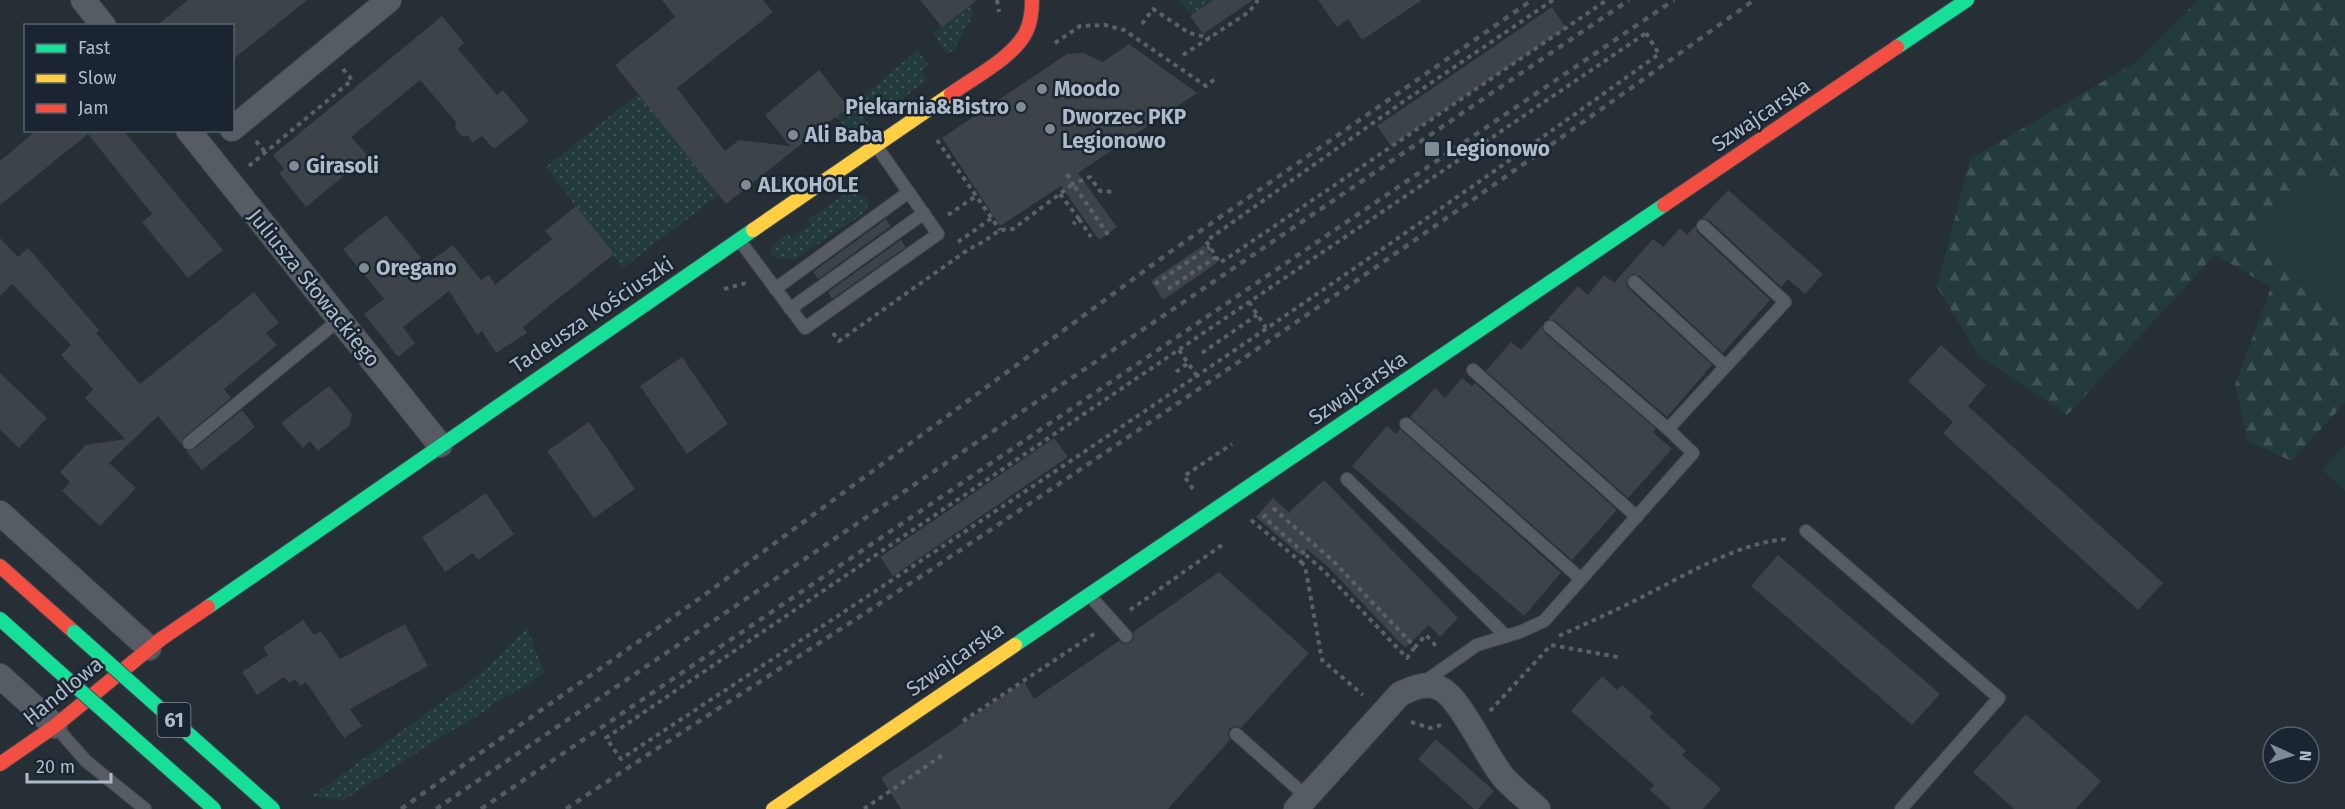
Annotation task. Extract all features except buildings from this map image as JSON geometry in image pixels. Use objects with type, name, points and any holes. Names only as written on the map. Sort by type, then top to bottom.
[{"type":"street","points":[[83,0],[102,24]]},
{"type":"street","points":[[234,128],[389,0]]},
{"type":"street","name":"Tadeusza Kościuszki","points":[[149,648],[1017,46],[1023,41],[1031,23],[1032,0]]},
{"type":"street","name":"Szwajcarska","points":[[773,809],[1967,0]]},
{"type":"street","name":"Juliusza Słowackiego","points":[[190,132],[440,445]]},
{"type":"street","points":[[205,151],[229,132]]},
{"type":"street","points":[[0,513],[149,648]]},
{"type":"street","name":"61","points":[[0,566],[273,809]]},
{"type":"street","name":"61","points":[[0,619],[214,809]]},
{"type":"street","name":"Handlowa","points":[[0,765],[55,726],[149,648]]},
{"type":"street","points":[[0,676],[55,726]]},
{"type":"street","points":[[1302,803],[1400,694],[1420,685],[1439,688],[1472,715],[1482,747],[1504,778],[1538,809]]},
{"type":"lane","points":[[739,240],[805,328],[938,234],[876,145]]},
{"type":"lane","points":[[772,284],[909,192]]},
{"type":"lane","points":[[790,309],[924,213]]},
{"type":"lane","points":[[1668,429],[1785,302],[1703,226]]},
{"type":"lane","points":[[1634,282],[1725,366]]},
{"type":"lane","points":[[189,443],[340,319]]},
{"type":"lane","points":[[1420,685],[1477,645],[1520,632],[1544,621],[1693,453],[1550,327]]},
{"type":"lane","points":[[1473,370],[1637,517]]},
{"type":"lane","points":[[1406,424],[1581,579]]},
{"type":"lane","points":[[1347,479],[1504,635]]},
{"type":"lane","points":[[1806,531],[1999,698],[1901,809]]},
{"type":"lane","points":[[1089,594],[1126,636]]},
{"type":"lane","points":[[55,726],[86,761],[145,809]]},
{"type":"lane","points":[[1236,734],[1302,803]]},
{"type":"path","points":[[998,0],[999,17]]},
{"type":"path","points":[[1183,55],[1249,12],[1258,0]]},
{"type":"path","points":[[1553,0],[1400,104],[1206,241],[1220,263],[1607,0]]},
{"type":"path","points":[[1142,24],[1153,9],[1189,33],[1210,38]]},
{"type":"path","points":[[1051,46],[1080,26],[1105,25],[1124,30],[1206,86],[1215,79]]},
{"type":"path","points":[[1646,33],[1659,54],[1452,201],[1266,328],[901,576],[621,759],[606,738],[1646,33]]},
{"type":"path","points":[[244,170],[352,80],[337,63]]},
{"type":"path","points":[[933,135],[1000,230]]},
{"type":"path","points":[[1067,174],[1109,236]]},
{"type":"path","points":[[839,341],[969,249],[1000,230],[1013,229],[1074,184],[1090,177],[1100,191],[1116,192]]},
{"type":"path","points":[[1060,194],[1091,237]]},
{"type":"path","points":[[933,226],[976,196]]},
{"type":"path","points":[[1073,224],[1078,219]]},
{"type":"path","points":[[1155,284],[1210,248]]},
{"type":"path","points":[[1168,290],[1216,257]]},
{"type":"path","points":[[715,290],[772,284]]},
{"type":"path","points":[[1249,302],[1266,328]]},
{"type":"path","points":[[1202,353],[1257,315]]},
{"type":"path","points":[[1179,350],[1197,376]]},
{"type":"path","points":[[1176,372],[1188,363]]},
{"type":"path","points":[[1190,472],[1232,444]]},
{"type":"path","points":[[1307,556],[1264,517],[1270,505],[1332,560],[1415,647],[1426,635],[1437,646]]},
{"type":"path","points":[[1551,645],[1549,640],[1641,598],[1713,561],[1772,540],[1787,538]]},
{"type":"path","points":[[1301,562],[1305,566],[1322,660],[1361,695],[1368,695]]},
{"type":"path","points":[[1551,645],[1618,657]]},
{"type":"path","points":[[1407,720],[1430,728],[1472,715],[1551,645]]},
{"type":"path","points":[[864,809],[944,754]]},
{"type":"green space","points":[[1178,0],[1214,0],[1193,15]]},
{"type":"green space","points":[[2198,0],[2345,0],[2345,403],[2291,461],[2248,441],[2235,385],[2271,287],[2215,255],[2067,415],[1979,356],[1937,287],[1970,159],[2138,61]]},
{"type":"green space","points":[[969,6],[974,13],[954,50],[947,54],[933,34]]},
{"type":"green space","points":[[918,50],[928,65],[922,71],[927,81],[876,117],[862,96]]},
{"type":"green space","points":[[639,93],[719,195],[623,268],[546,167]]},
{"type":"green space","points":[[854,103],[868,123],[853,133],[849,132],[836,116]]},
{"type":"green space","points":[[2315,175],[2345,205],[2345,317],[2258,232]]},
{"type":"green space","points":[[852,189],[867,199],[868,205],[864,213],[796,259],[778,258],[770,254],[772,244],[788,233],[791,238],[811,224],[808,219]]},
{"type":"green space","points":[[2345,445],[2345,491],[2322,470]]},
{"type":"green space","points":[[527,628],[544,672],[531,683],[495,703],[344,800],[312,796],[484,671]]},
{"type":"railway","points":[[401,809],[703,596],[1170,252],[1532,0]]},
{"type":"railway","points":[[436,809],[1629,0]]},
{"type":"railway","points":[[481,809],[1674,0]]},
{"type":"railway","points":[[566,809],[941,563],[1146,425],[1451,215],[1754,0]]},
{"type":"traffic: fast","points":[[1897,47],[1967,0]]},
{"type":"traffic: fast","points":[[1015,645],[1664,205]]},
{"type":"traffic: fast","points":[[208,607],[753,230]]},
{"type":"traffic: fast","points":[[0,619],[47,661]]},
{"type":"traffic: fast","points":[[74,632],[273,809]]},
{"type":"traffic: fast","points":[[47,661],[214,809]]},
{"type":"traffic: slow","points":[[753,230],[951,94]]},
{"type":"traffic: slow","points":[[773,809],[1015,645]]},
{"type":"traffic: jam","points":[[951,94],[1003,58],[1020,41],[1029,24],[1032,0]]},
{"type":"traffic: jam","points":[[1664,205],[1897,47]]},
{"type":"traffic: jam","points":[[0,566],[74,632]]},
{"type":"traffic: jam","points":[[0,764],[55,726],[161,639],[208,607]]},
{"type":"place","name":"Moodo","points":[[1042,89]]},
{"type":"place","name":"Piekarnia&Bistro","points":[[1021,107]]},
{"type":"place","name":"Dworzec PKP Legionowo","points":[[1050,129]]},
{"type":"place","name":"Ali Baba","points":[[793,135]]},
{"type":"place","name":"Legionowo","points":[[1432,149]]},
{"type":"place","name":"Girasoli","points":[[294,166]]},
{"type":"place","name":"ALKOHOLE","points":[[746,185]]},
{"type":"place","name":"Oregano","points":[[364,268]]}]
